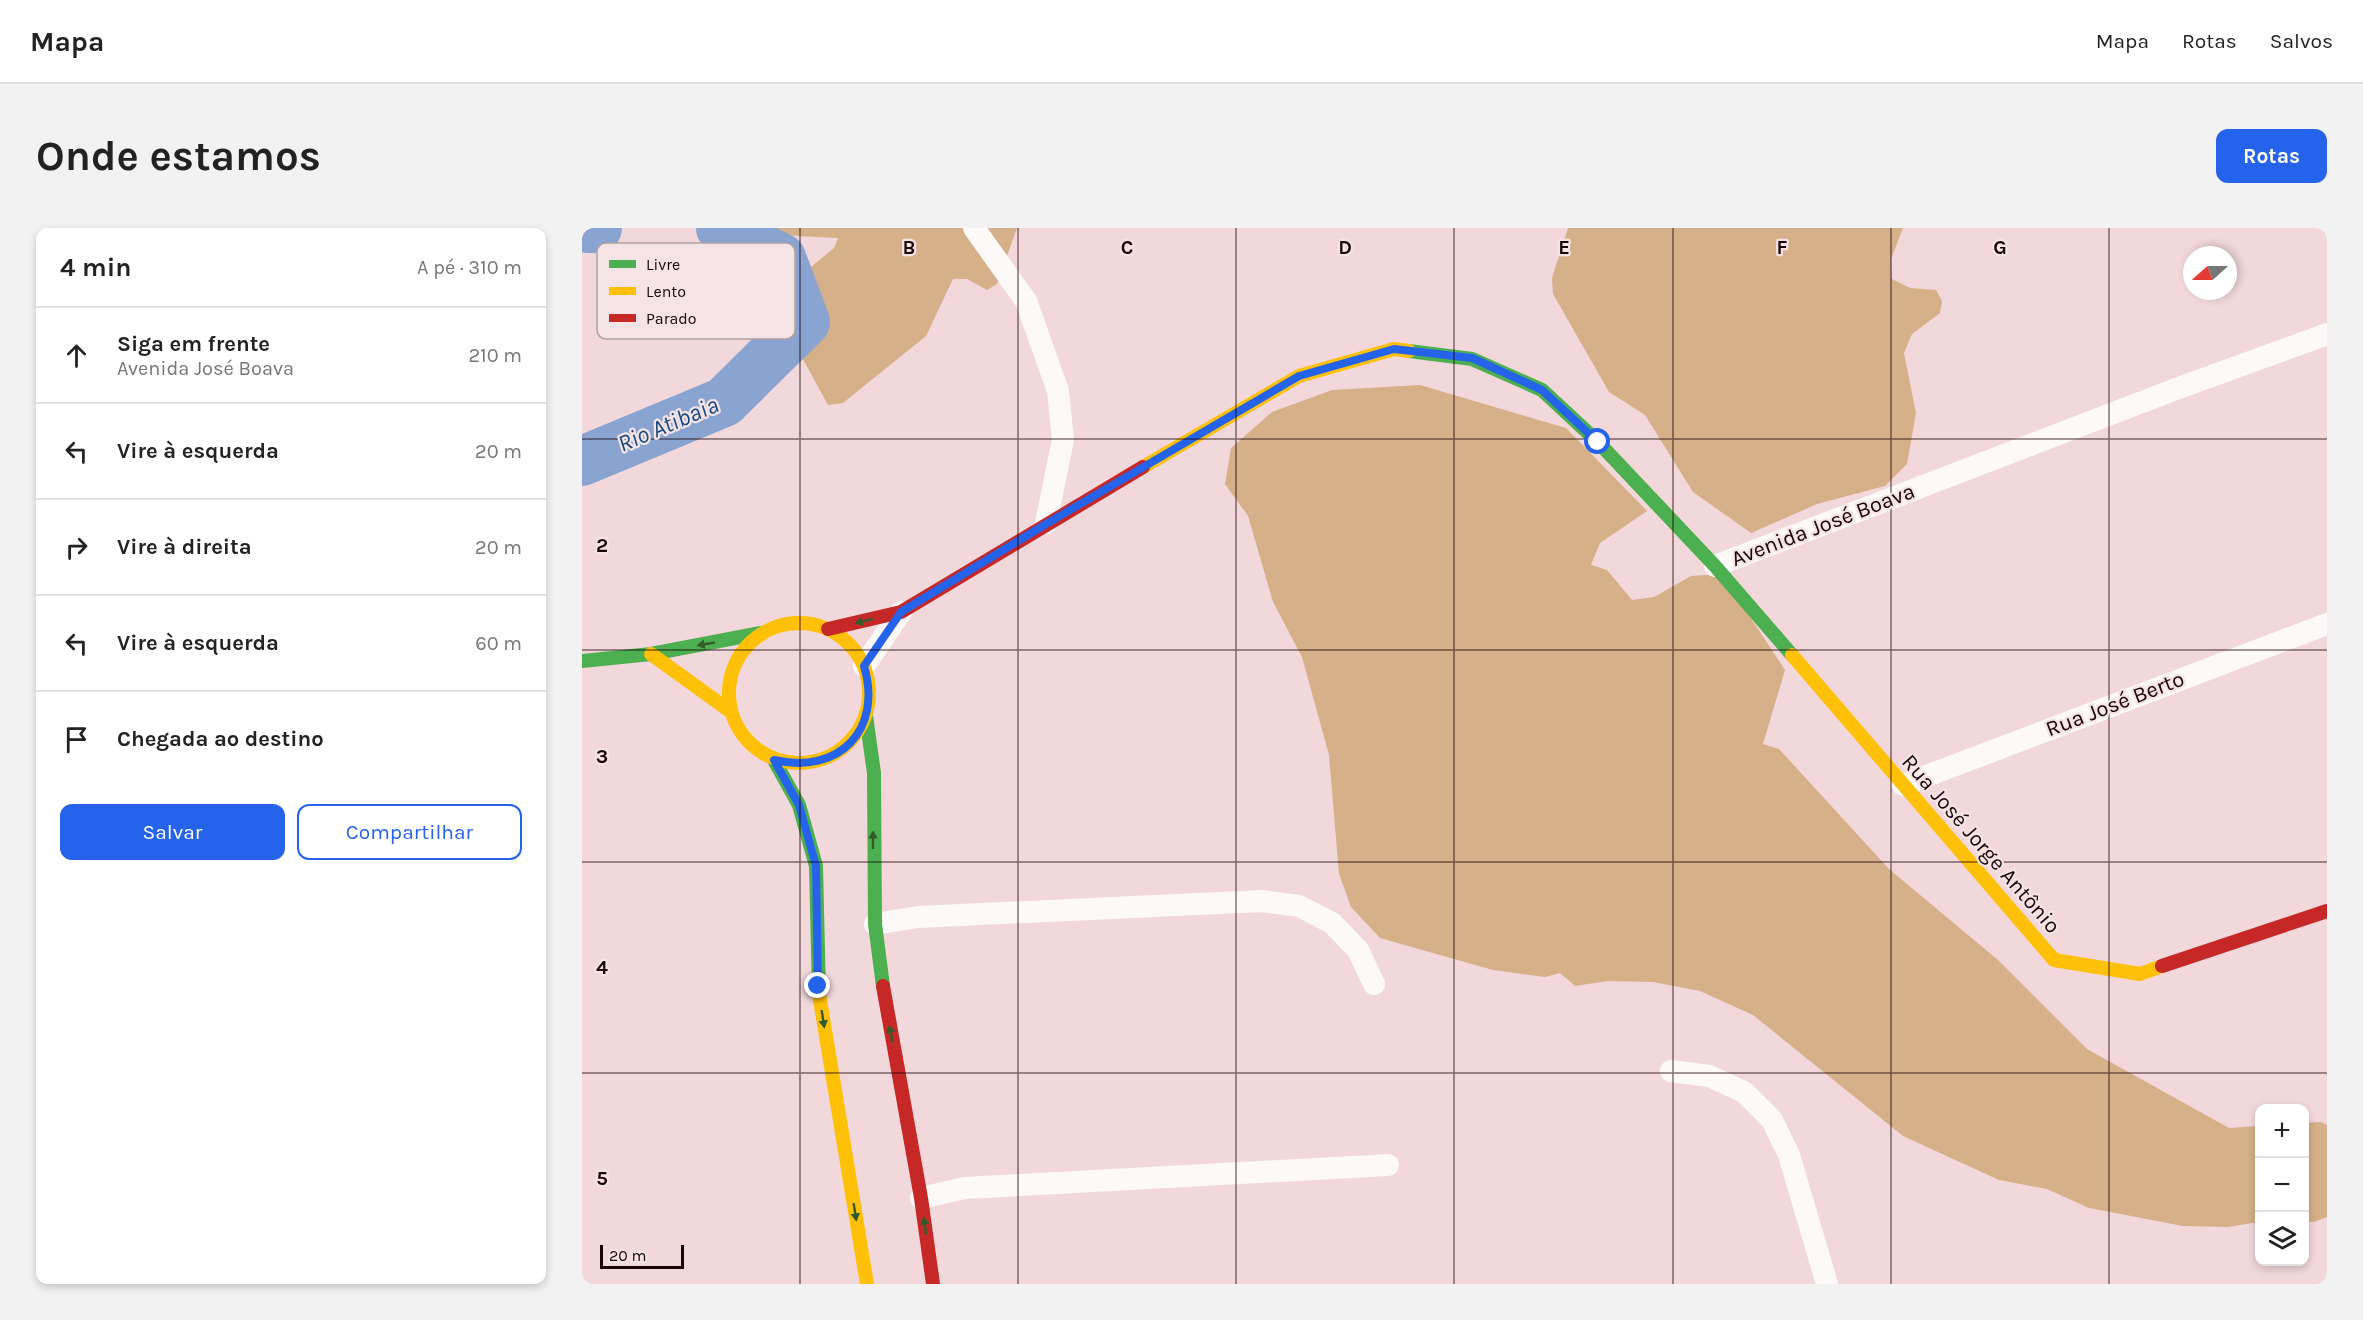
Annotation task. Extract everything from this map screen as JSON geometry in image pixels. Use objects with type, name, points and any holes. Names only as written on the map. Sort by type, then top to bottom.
[{"type":"street","points":[[974,228],[1026,301],[1058,391],[1063,440],[1046,524]]},
{"type":"street","name":"Avenida José Boava","points":[[828,629],[901,612],[1299,376],[1394,349],[1472,358],[1542,390],[1598,442],[1715,566],[2165,393],[2327,334]]},
{"type":"street","name":"Rua José Jorge Antônio","points":[[1715,566],[2054,960],[2140,974],[2327,911]]},
{"type":"street","name":"Avenida José Boava","points":[[864,666],[901,612]]},
{"type":"street","points":[[582,661],[651,654],[760,633],[776,626],[793,623],[811,624],[828,629],[843,638],[855,651],[864,666],[869,683],[866,716],[859,731],[837,754],[823,760],[798,764],[774,760],[747,741],[737,727],[730,711],[728,693],[730,676],[737,659],[760,633]]},
{"type":"street","name":"Rua José Berto","points":[[1903,785],[2327,624]]},
{"type":"street","points":[[651,654],[730,711]]},
{"type":"street","points":[[866,716],[874,773],[875,924],[884,998],[921,1198],[933,1284]]},
{"type":"street","points":[[774,760],[799,805],[816,866],[818,986],[867,1284]]},
{"type":"street","points":[[875,924],[918,918],[1262,901],[1299,906],[1332,923],[1358,950],[1374,984]]},
{"type":"street","points":[[1671,1071],[1709,1076],[1744,1092],[1772,1120],[1789,1155],[1827,1284]]},
{"type":"street","points":[[921,1198],[965,1188],[1388,1165]]},
{"type":"shaded area","points":[[750,228],[1017,228],[997,284],[987,290],[967,279],[953,279],[926,336],[843,403],[828,405],[798,350],[795,333],[795,295],[800,276],[834,248],[838,238],[797,236]]},
{"type":"shaded area","points":[[1568,228],[1903,228],[1891,259],[1892,279],[1910,288],[1936,290],[1942,301],[1940,313],[1912,334],[1904,353],[1916,413],[1907,464],[1885,486],[1817,504],[1751,533],[1693,492],[1645,415],[1609,392],[1553,294],[1552,278]]},
{"type":"shaded area","points":[[1420,385],[1566,428],[1647,511],[1600,543],[1591,565],[1607,570],[1632,600],[1654,597],[1691,576],[1722,574],[1785,670],[1763,744],[1779,749],[1889,869],[1998,960],[2087,1049],[2229,1128],[2255,1126],[2255,1223],[2228,1227],[2183,1226],[2089,1208],[2047,1189],[1999,1180],[1903,1136],[1753,1015],[1700,991],[1653,982],[1608,981],[1575,986],[1560,973],[1545,977],[1493,970],[1380,938],[1351,907],[1339,874],[1329,755],[1302,657],[1273,602],[1248,516],[1225,484],[1231,448],[1272,412],[1332,390]]},
{"type":"shaded area","points":[[2321,1122],[2327,1125],[2327,1217],[2314,1222],[2309,1222],[2309,1123]]},
{"type":"waterway","name":"Rio Atibaia","points":[[588,228],[597,228]]},
{"type":"waterway","name":"Rio Atibaia","points":[[721,228],[751,243]]},
{"type":"waterway","name":"Rio Atibaia","points":[[795,295],[805,322],[795,332]]},
{"type":"waterway","name":"Rio Atibaia","points":[[582,461],[724,402],[788,339]]},
{"type":"traffic: fast","points":[[1409,351],[1472,359],[1542,390],[1598,442],[1715,566],[1792,655]]},
{"type":"traffic: fast","points":[[582,661],[651,654],[761,633]]},
{"type":"traffic: fast","points":[[866,716],[874,773],[875,924],[883,986]]},
{"type":"traffic: fast","points":[[774,760],[799,805],[816,866],[819,994]]},
{"type":"traffic: slow","points":[[1143,467],[1299,376],[1394,349],[1409,351]]},
{"type":"traffic: slow","points":[[799,623],[826,628],[849,643],[864,666],[869,693],[864,720],[849,743],[826,758],[799,763],[772,758],[749,743],[734,720],[729,693],[734,666],[749,643],[772,628],[799,623]]},
{"type":"traffic: slow","points":[[651,654],[730,711]]},
{"type":"traffic: slow","points":[[1792,655],[2054,960],[2140,974],[2162,966]]},
{"type":"traffic: slow","points":[[819,994],[867,1284]]},
{"type":"traffic: jam","points":[[828,629],[901,612],[1143,467]]},
{"type":"traffic: jam","points":[[2162,966],[2327,911]]},
{"type":"traffic: jam","points":[[883,986],[921,1198],[933,1284]]},
{"type":"route","points":[[818,986],[816,866],[799,805],[774,760],[790,764],[807,764],[837,754],[849,743],[859,731],[866,716],[869,701],[869,683],[864,666],[901,612],[1299,376],[1394,349],[1472,358],[1542,390],[1598,442]]}]
